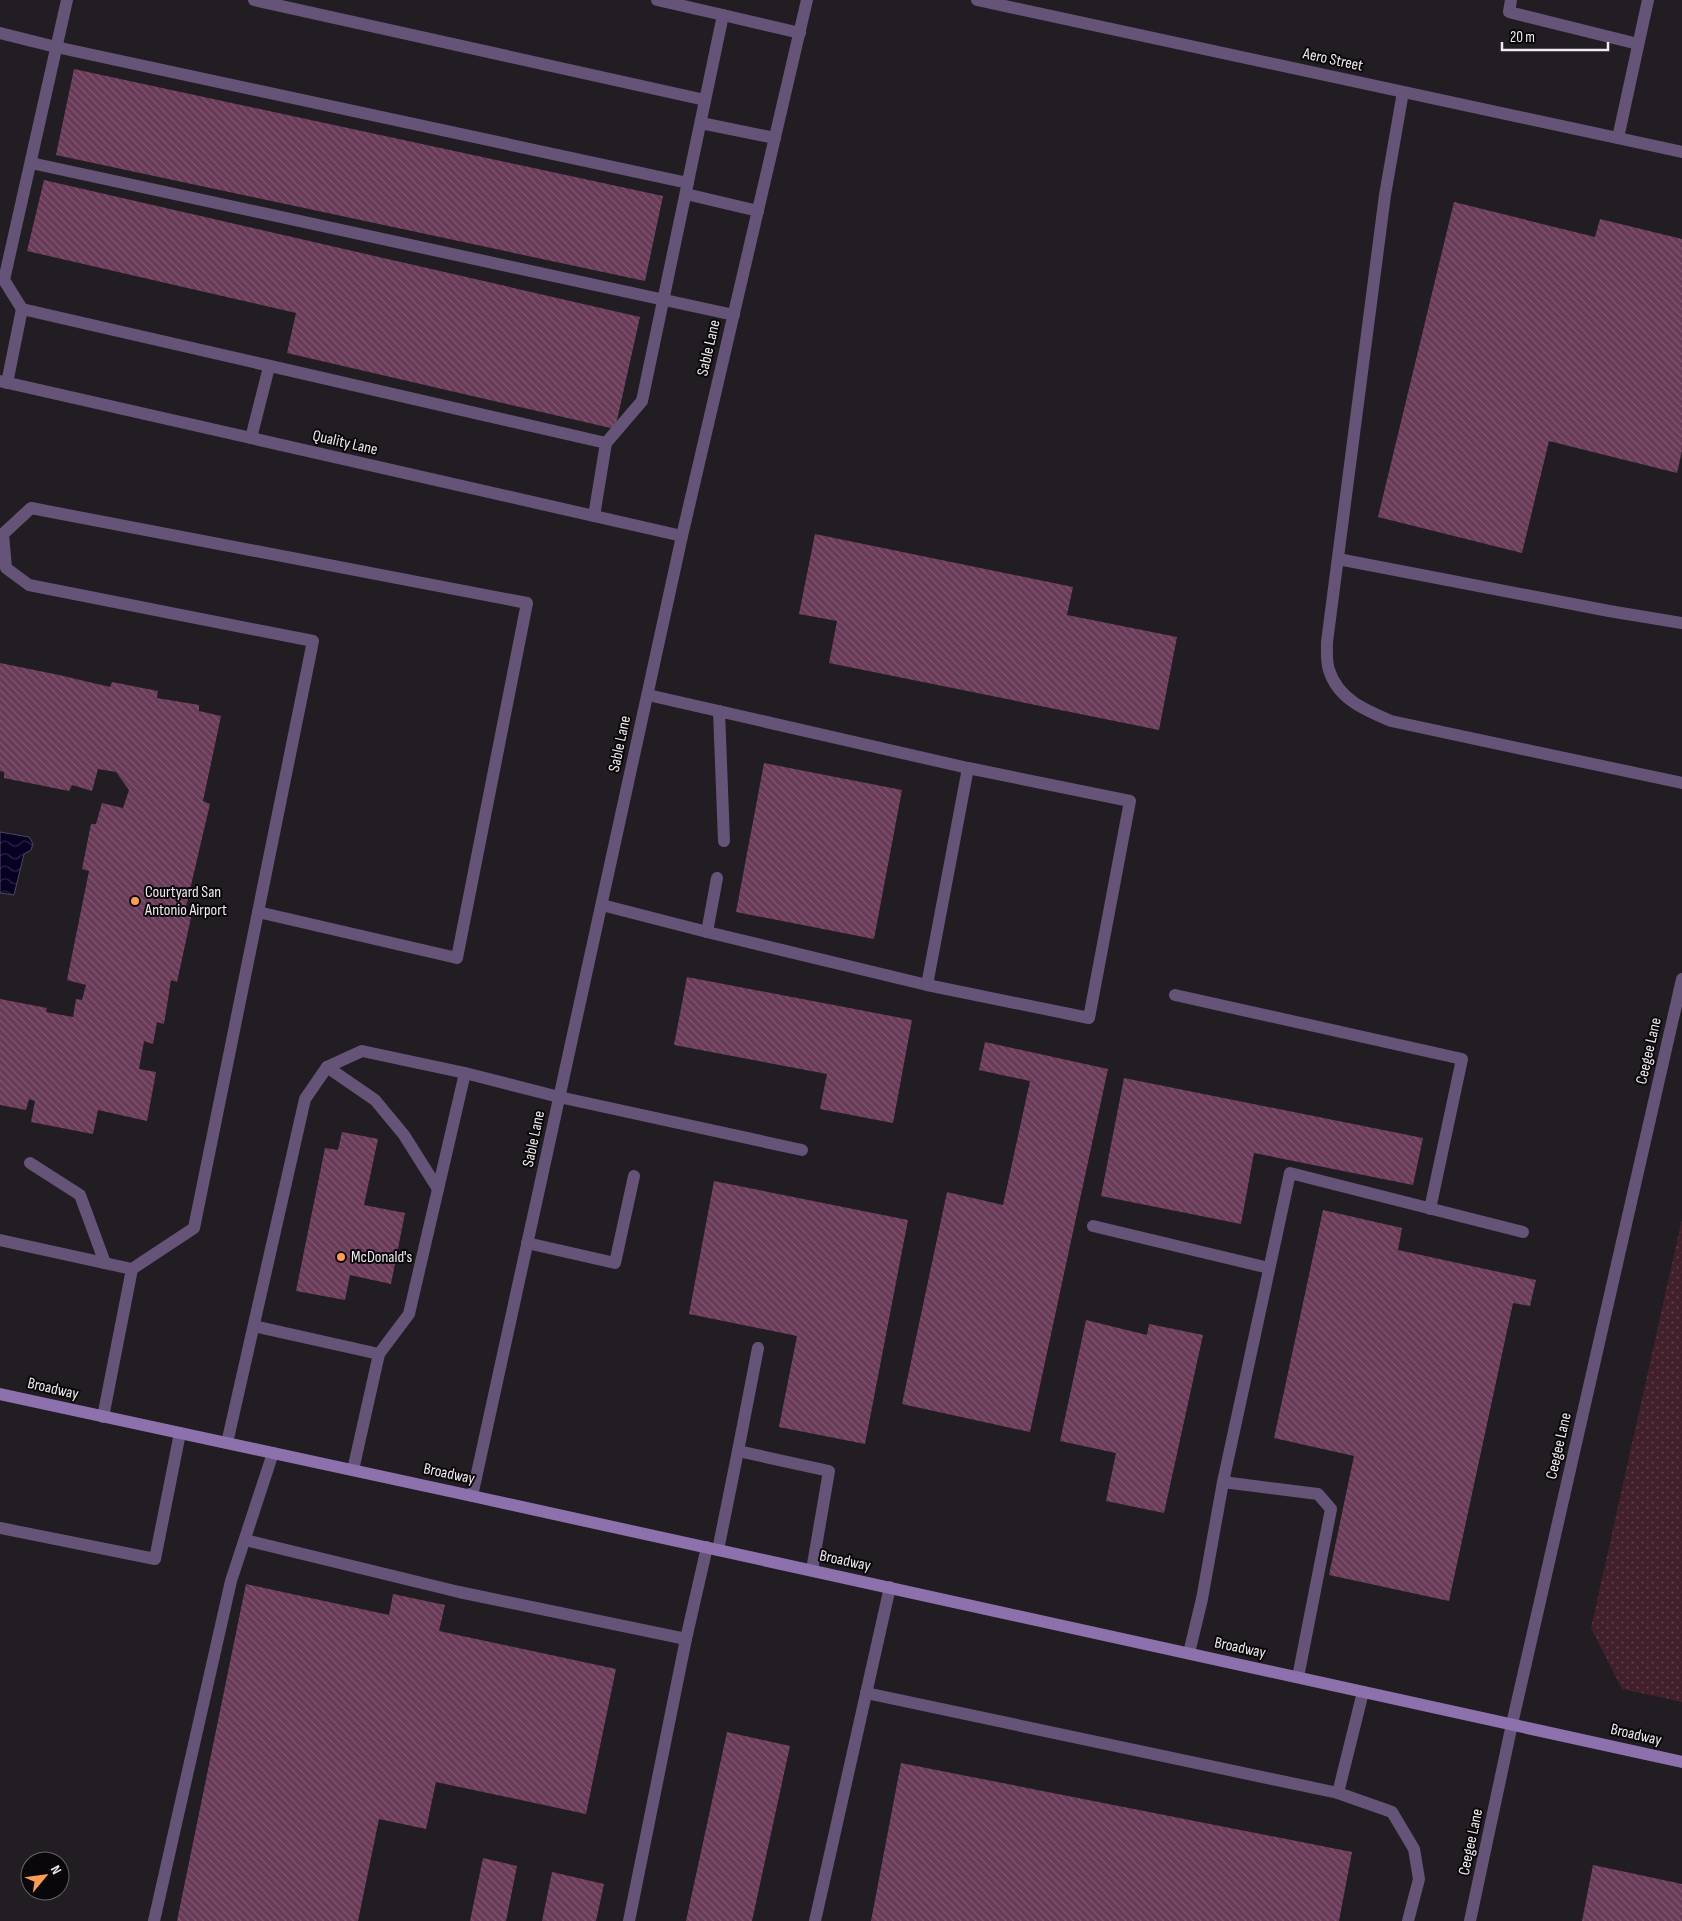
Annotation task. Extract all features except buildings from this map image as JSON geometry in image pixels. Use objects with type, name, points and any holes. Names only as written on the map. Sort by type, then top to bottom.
[{"type":"main road","name":"Broadway","points":[[0,1394],[712,1548],[1682,1762]]},
{"type":"street","points":[[67,0],[4,280],[22,309],[606,443]]},
{"type":"street","points":[[254,0],[705,100]]},
{"type":"street","points":[[657,0],[800,32]]},
{"type":"street","name":"Sable Lane","points":[[472,1496],[682,536],[807,0]]},
{"type":"street","name":"Aero Street","points":[[977,0],[1023,5],[1403,92],[1682,152]]},
{"type":"street","points":[[1511,0],[1509,12],[1638,44]]},
{"type":"street","points":[[1618,138],[1648,0]]},
{"type":"street","points":[[594,516],[606,443],[642,401],[723,15]]},
{"type":"street","points":[[0,34],[687,188],[758,211]]},
{"type":"street","points":[[1403,92],[1385,195],[1327,642],[1329,669],[1341,692],[1359,708],[1390,722],[1682,783]]},
{"type":"street","points":[[701,123],[775,138]]},
{"type":"street","points":[[30,163],[734,315]]},
{"type":"street","points":[[4,382],[22,309]]},
{"type":"street","points":[[251,438],[269,367]]},
{"type":"street","name":"Quality Lane","points":[[4,382],[682,536]]},
{"type":"street","points":[[103,1417],[132,1269],[194,1228],[258,912],[313,641],[28,585],[6,568],[4,534],[31,508],[527,603],[458,958],[258,912]]},
{"type":"street","points":[[1338,559],[1682,623]]},
{"type":"street","points":[[602,905],[927,985],[1090,1018],[1130,801],[968,768],[648,695]]},
{"type":"street","points":[[719,711],[724,841]]},
{"type":"street","points":[[927,985],[968,768]]},
{"type":"street","points":[[707,932],[717,878]]},
{"type":"street","name":"Ceegee Lane","points":[[1470,1921],[1512,1724],[1682,979]]},
{"type":"street","points":[[1175,996],[1462,1058],[1430,1209]]},
{"type":"street","points":[[227,1444],[305,1099],[327,1067],[362,1051],[465,1072],[559,1097],[802,1150]]},
{"type":"street","points":[[327,1067],[375,1100],[404,1136],[438,1189]]},
{"type":"street","points":[[353,1470],[379,1354],[409,1314],[465,1072]]},
{"type":"street","points":[[30,1163],[80,1195],[105,1263]]},
{"type":"street","points":[[1189,1653],[1202,1599],[1223,1482],[1290,1173],[1522,1232]]},
{"type":"street","points":[[527,1243],[615,1263],[634,1176]]},
{"type":"street","points":[[1093,1226],[1269,1268]]},
{"type":"street","points":[[0,1240],[132,1269]]},
{"type":"street","points":[[254,1326],[379,1354]]},
{"type":"street","points":[[629,1921],[686,1640],[738,1451],[758,1348]]},
{"type":"street","points":[[0,1528],[155,1559],[180,1433]]},
{"type":"street","points":[[738,1451],[830,1471],[812,1570]]},
{"type":"street","points":[[154,1921],[231,1581],[273,1453]]},
{"type":"street","points":[[1223,1482],[1318,1494],[1331,1509],[1298,1677]]},
{"type":"street","points":[[245,1540],[459,1592],[686,1640]]},
{"type":"street","points":[[816,1921],[890,1587]]},
{"type":"street","points":[[866,1692],[1338,1793],[1392,1812],[1414,1849],[1419,1879],[1408,1921]]},
{"type":"street","points":[[1338,1793],[1363,1692]]},
{"type":"shaded area","points":[[1682,1219],[1682,1702],[1622,1689],[1591,1628]]},
{"type":"water","points":[[0,832],[29,837],[33,844],[31,850],[24,854],[14,895],[0,893]]},
{"type":"place","name":"Courtyard San Antonio Airport","points":[[135,901]]},
{"type":"place","name":"McDonald's","points":[[341,1257]]}]
